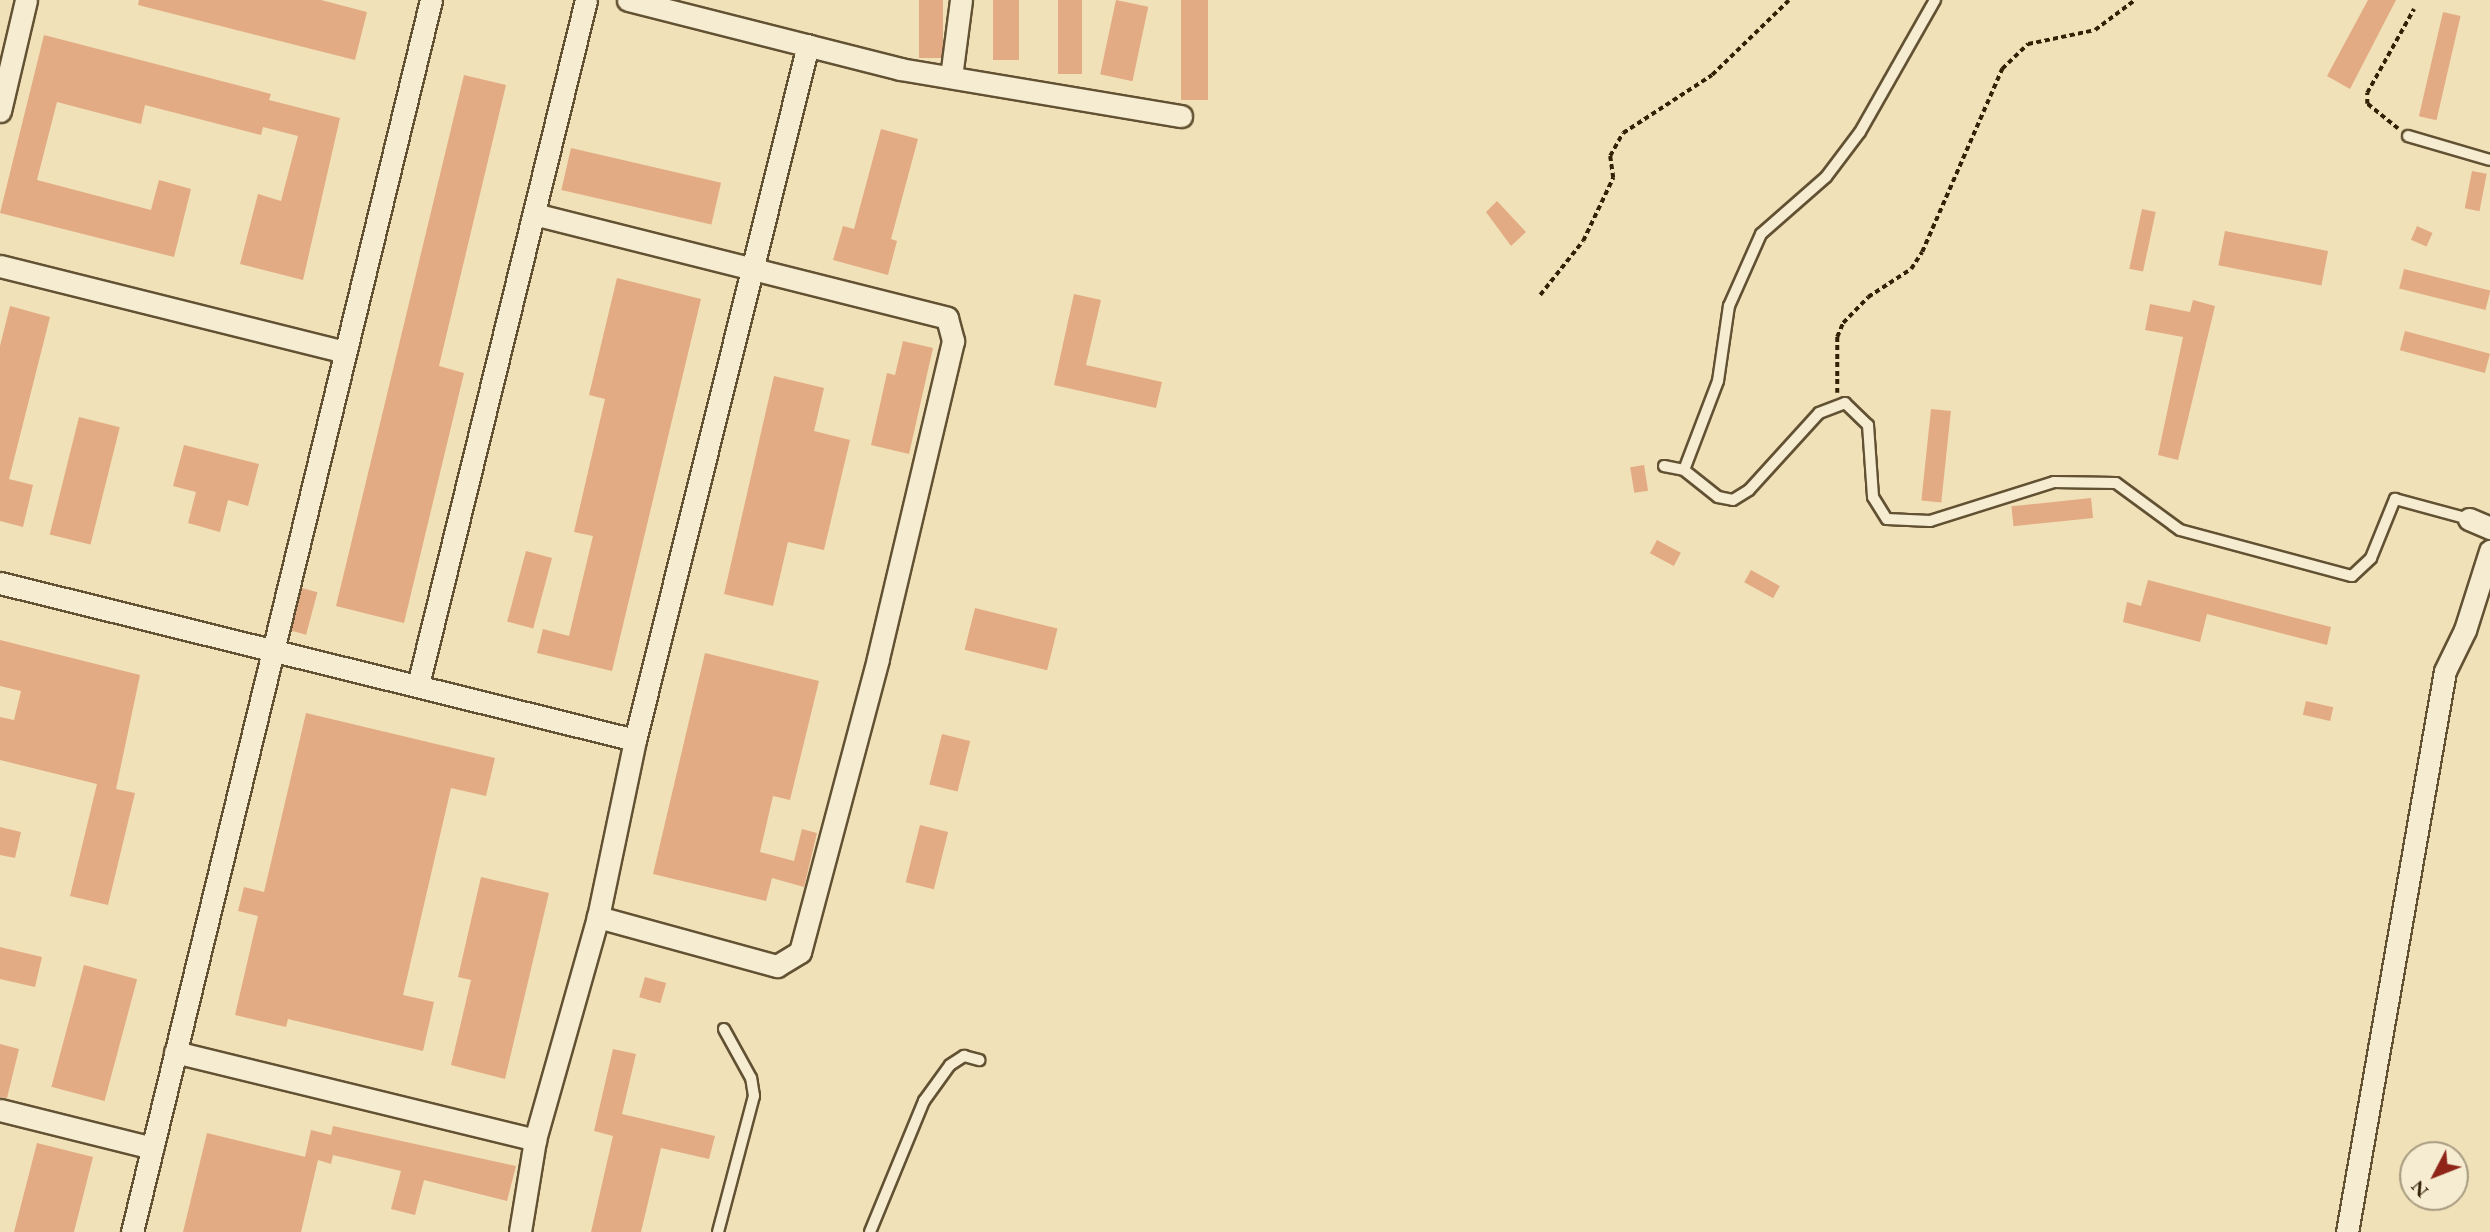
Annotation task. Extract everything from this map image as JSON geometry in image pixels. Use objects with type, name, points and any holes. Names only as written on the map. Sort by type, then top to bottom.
[{"type":"street","points":[[0,111],[26,0]]},
{"type":"street","points":[[132,1232],[270,652],[431,0]]},
{"type":"street","points":[[418,685],[586,0]]},
{"type":"street","points":[[628,0],[951,77],[1181,116]]},
{"type":"street","points":[[951,77],[961,0]]},
{"type":"street","points":[[520,1232],[535,1140],[598,917],[635,740],[808,45]]},
{"type":"street","points":[[534,214],[947,318],[953,341],[808,939],[790,962],[777,967],[598,917]]},
{"type":"street","points":[[0,266],[344,352]]},
{"type":"street","points":[[2469,519],[2490,528]]},
{"type":"street","points":[[2347,1232],[2445,671],[2465,631],[2490,551]]},
{"type":"street","points":[[0,583],[270,652],[418,685],[635,740]]},
{"type":"street","points":[[175,1052],[535,1140]]},
{"type":"street","points":[[0,1110],[152,1148]]},
{"type":"lane","points":[[1684,470],[1718,381],[1730,306],[1761,234],[1826,177],[1860,132],[1935,0]]},
{"type":"lane","points":[[2408,136],[2490,160]]},
{"type":"lane","points":[[1664,466],[1684,470],[1718,497],[1732,500],[1749,491],[1807,424],[1836,405],[1845,404],[1860,412],[1868,425],[1872,497],[1887,519],[1930,521],[2054,482],[2116,483],[2180,530],[2352,576],[2371,558],[2395,499],[2469,519]]},
{"type":"lane","points":[[718,1232],[754,1096],[751,1078],[724,1028]]},
{"type":"lane","points":[[870,1232],[924,1101],[950,1065],[964,1056],[979,1060]]},
{"type":"path","points":[[1540,295],[1583,241],[1614,178],[1610,156],[1623,133],[1712,75],[1789,0]]},
{"type":"path","points":[[1836,405],[1837,337],[1843,323],[1868,297],[1911,269],[1922,252],[2001,69],[2028,44],[2095,30],[2135,0]]},
{"type":"path","points":[[2408,136],[2367,104],[2367,93],[2414,9]]},
{"type":"building","points":[[139,0],[321,0],[367,12],[355,60],[138,5]]},
{"type":"building","points":[[919,0],[943,0],[943,58],[919,58]]},
{"type":"building","points":[[993,0],[1019,0],[1019,60],[993,60]]},
{"type":"building","points":[[1058,0],[1082,0],[1082,74],[1058,74]]},
{"type":"building","points":[[1116,0],[1148,7],[1132,81],[1100,74]]},
{"type":"building","points":[[1181,0],[1208,0],[1208,100],[1181,100]]},
{"type":"building","points":[[2368,0],[2396,0],[2350,89],[2327,76]]},
{"type":"building","points":[[2443,12],[2461,16],[2436,120],[2419,116]]},
{"type":"building","points":[[44,35],[271,94],[269,100],[340,118],[303,280],[240,264],[258,194],[281,201],[298,136],[263,127],[261,135],[145,105],[141,124],[57,102],[37,180],[151,210],[159,180],[191,189],[174,257],[0,213]]},
{"type":"building","points":[[464,75],[506,85],[439,366],[464,373],[404,623],[336,606]]},
{"type":"building","points":[[881,129],[918,139],[891,239],[897,241],[888,275],[833,260],[843,226],[854,229]]},
{"type":"building","points":[[571,148],[721,183],[711,225],[561,190]]},
{"type":"building","points":[[2472,171],[2487,174],[2479,211],[2465,208]]},
{"type":"building","points":[[1497,201],[1526,232],[1511,246],[1486,212]]},
{"type":"building","points":[[2142,209],[2156,212],[2143,272],[2129,269]]},
{"type":"building","points":[[2417,226],[2433,233],[2426,247],[2411,240]]},
{"type":"building","points":[[2225,231],[2328,251],[2321,285],[2218,265]]},
{"type":"building","points":[[2404,269],[2490,290],[2486,310],[2399,288]]},
{"type":"building","points":[[617,278],[701,299],[612,671],[537,653],[543,629],[569,636],[593,536],[574,532],[605,399],[589,395]]},
{"type":"building","points":[[1074,294],[1101,300],[1086,365],[1162,382],[1156,408],[1054,385]]},
{"type":"building","points":[[2193,300],[2215,306],[2178,460],[2158,455],[2183,337],[2145,330],[2150,304],[2190,312]]},
{"type":"building","points":[[10,306],[50,317],[9,479],[33,485],[23,527],[0,521],[0,346]]},
{"type":"building","points":[[2405,331],[2490,354],[2485,373],[2400,350]]},
{"type":"building","points":[[903,341],[933,348],[909,454],[871,445],[887,373],[895,375]]},
{"type":"building","points":[[774,376],[824,388],[814,431],[850,440],[824,550],[788,542],[773,606],[724,594]]},
{"type":"building","points":[[1931,409],[1951,411],[1941,503],[1921,500]]},
{"type":"building","points":[[79,417],[120,427],[90,545],[50,534]]},
{"type":"building","points":[[184,445],[259,464],[248,506],[228,500],[220,532],[188,523],[196,492],[173,486]]},
{"type":"building","points":[[1644,465],[1648,491],[1634,493],[1630,467]]},
{"type":"building","points":[[2091,498],[2093,518],[2014,526],[2011,506]]},
{"type":"building","points":[[1657,540],[1681,553],[1674,566],[1650,553]]},
{"type":"building","points":[[526,551],[552,558],[533,629],[507,622]]},
{"type":"building","points":[[1751,570],[1780,586],[1773,598],[1744,582]]},
{"type":"building","points":[[2148,580],[2331,627],[2327,645],[2207,614],[2200,642],[2123,622],[2127,602],[2141,606]]},
{"type":"building","points":[[302,588],[317,592],[306,635],[291,631]]},
{"type":"building","points":[[975,608],[1057,629],[1047,670],[965,650]]},
{"type":"building","points":[[0,640],[140,675],[116,789],[135,793],[108,905],[70,896],[97,784],[0,760],[0,717],[14,720],[21,691],[0,686]]},
{"type":"building","points":[[705,653],[819,681],[790,800],[773,796],[760,852],[794,861],[802,829],[817,833],[804,887],[772,878],[766,901],[653,874]]},
{"type":"building","points":[[2306,701],[2333,707],[2330,721],[2303,715]]},
{"type":"building","points":[[306,713],[495,758],[486,796],[451,788],[403,995],[434,1002],[423,1051],[288,1019],[286,1027],[235,1015],[258,916],[238,911],[244,887],[264,892]]},
{"type":"building","points":[[942,734],[970,741],[958,791],[929,784]]},
{"type":"building","points":[[920,825],[948,832],[934,889],[906,882]]},
{"type":"building","points":[[0,827],[21,832],[15,858],[0,855]]},
{"type":"building","points":[[481,877],[549,893],[505,1079],[451,1065],[471,980],[458,977]]},
{"type":"building","points":[[0,947],[42,957],[35,987],[0,979]]},
{"type":"building","points":[[84,965],[137,979],[105,1101],[51,1087]]},
{"type":"building","points":[[645,977],[666,983],[660,1003],[639,997]]},
{"type":"building","points":[[0,1044],[19,1049],[7,1098],[0,1097]]},
{"type":"building","points":[[613,1049],[636,1054],[622,1114],[715,1136],[709,1159],[661,1148],[641,1232],[591,1232],[613,1136],[594,1131]]},
{"type":"building","points":[[333,1126],[516,1166],[507,1201],[424,1180],[415,1215],[391,1209],[401,1171],[333,1155],[331,1164],[318,1160],[301,1232],[183,1232],[207,1133],[305,1157],[311,1130],[331,1135]]},
{"type":"building","points":[[37,1143],[93,1157],[74,1232],[14,1232]]}]
